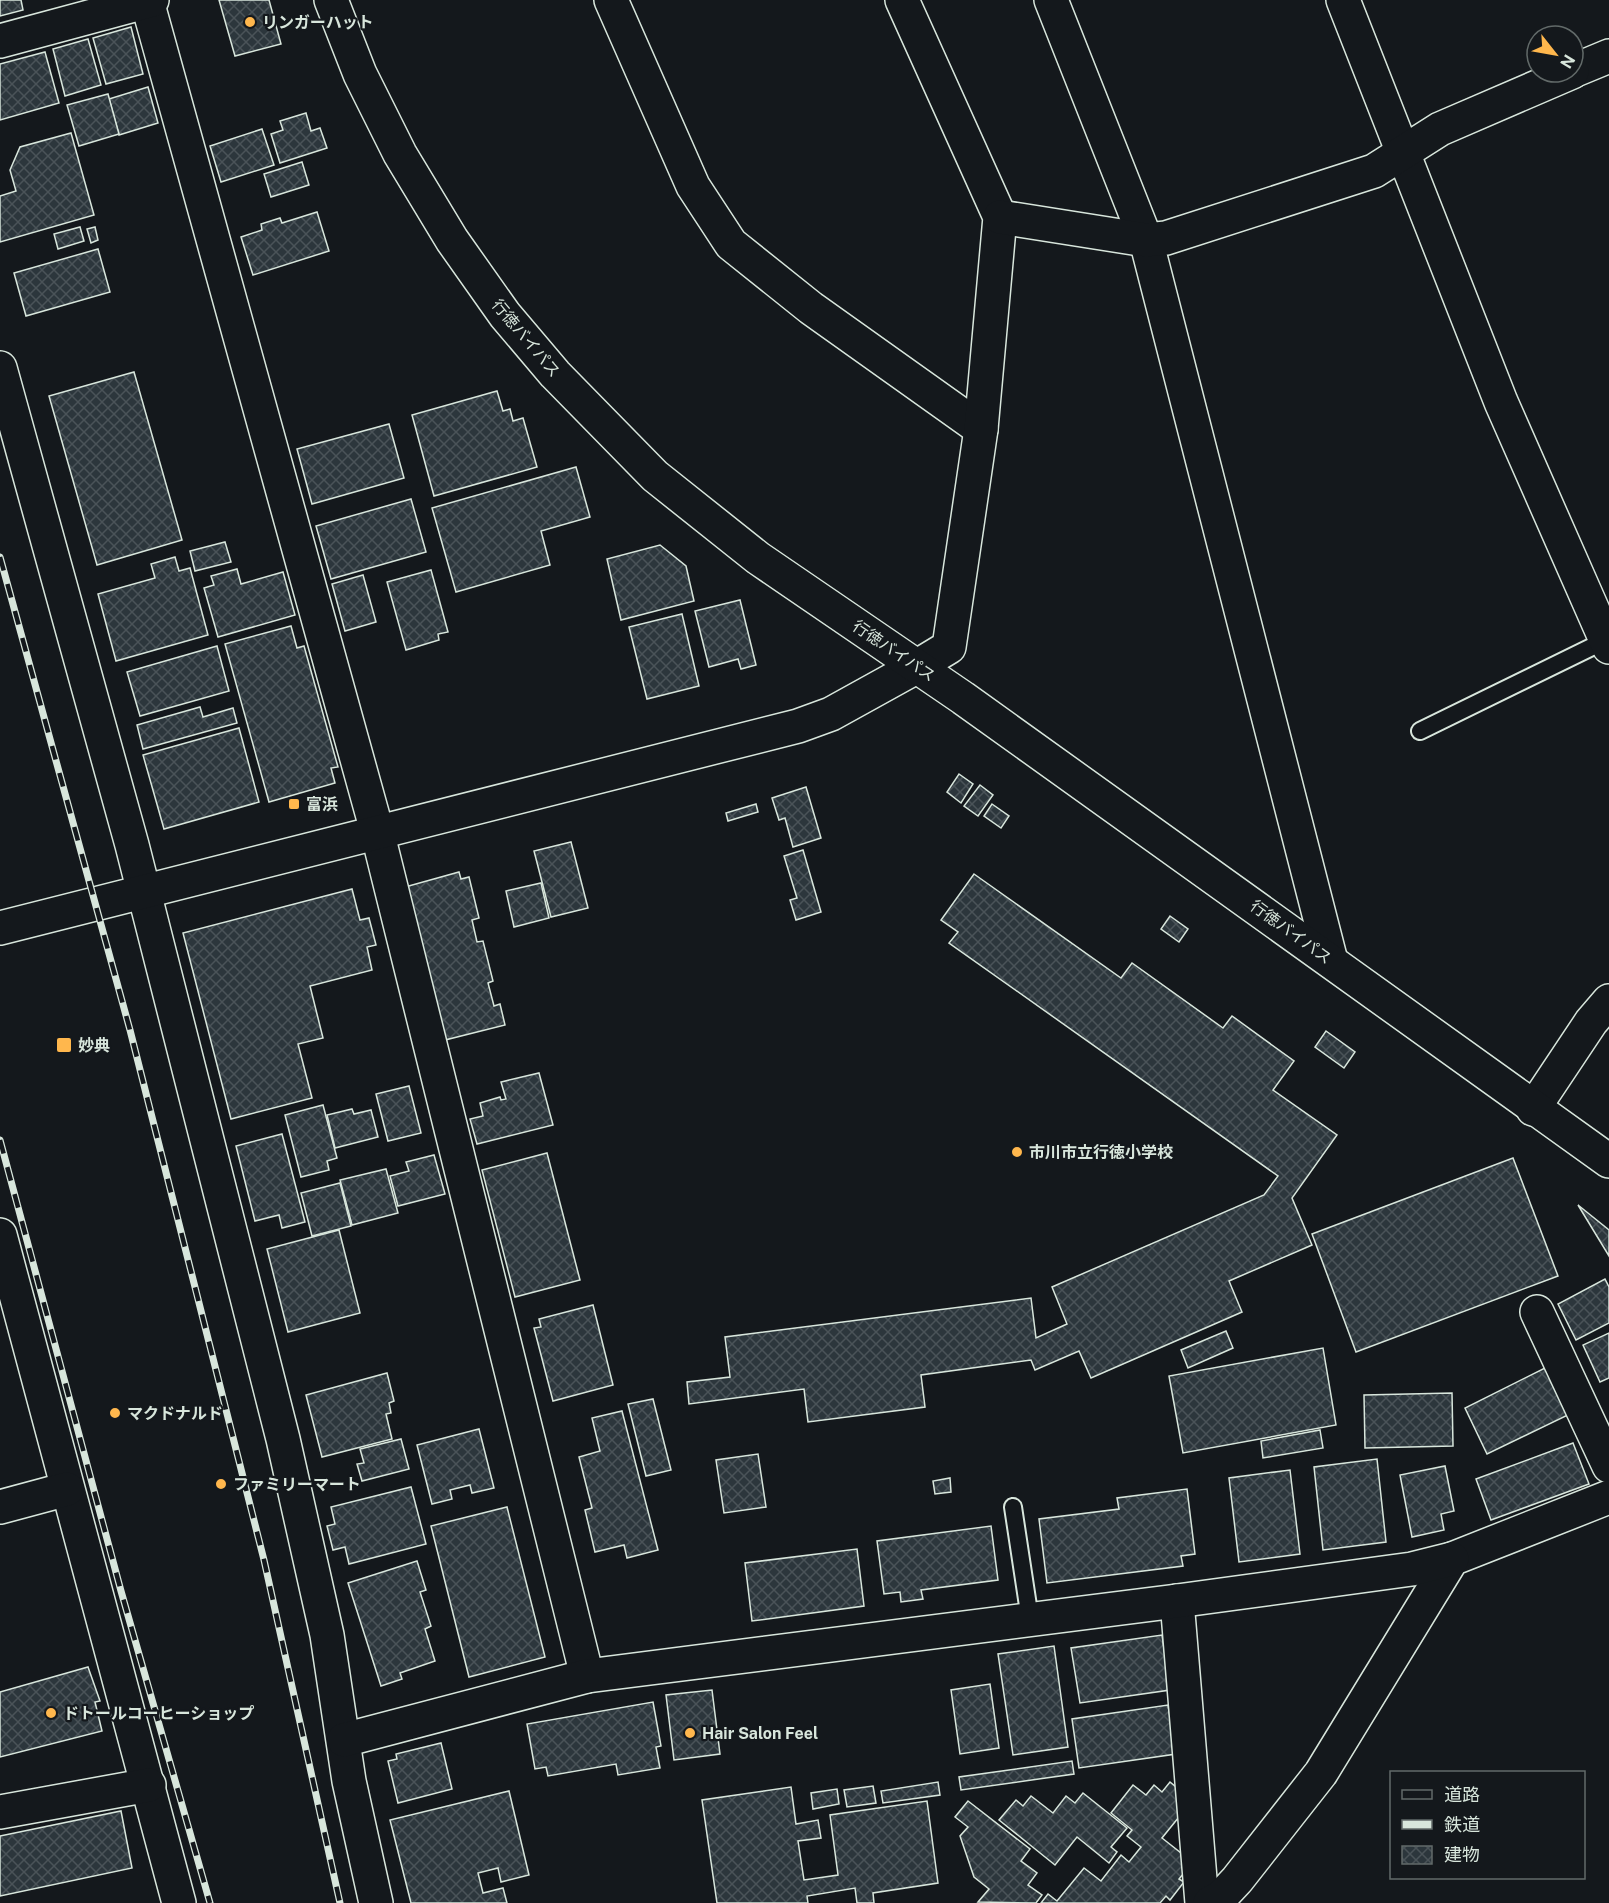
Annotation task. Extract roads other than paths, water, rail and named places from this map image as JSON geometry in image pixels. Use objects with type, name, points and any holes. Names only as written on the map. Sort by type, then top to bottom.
[{"type":"street","name":"行徳バイパス","points":[[331,0],[360,74],[400,154],[452,240],[504,315],[555,374],[655,476],[706,518],[1609,1161]]},
{"type":"street","points":[[611,0],[693,186],[731,244],[812,308],[981,429]]},
{"type":"street","points":[[0,928],[798,726],[831,714],[950,647],[981,429],[1000,217],[902,0]]},
{"type":"street","points":[[1051,0],[1146,240],[1331,961]]},
{"type":"street","points":[[1343,0],[1501,402],[1607,644]]},
{"type":"street","points":[[0,41],[149,1],[378,831],[587,1676]]},
{"type":"street","points":[[1585,66],[1609,56]]},
{"type":"street","points":[[1000,217],[1146,240],[1167,238],[1374,171],[1440,129],[1544,84]]},
{"type":"street","points":[[0,368],[144,891],[283,1439],[327,1635],[349,1781],[376,1903]]},
{"type":"street","points":[[1533,1109],[1591,1022],[1609,1001]]},
{"type":"street","points":[[0,1235],[179,1903]]},
{"type":"street","points":[[1537,1312],[1609,1466]]},
{"type":"street","points":[[0,1507],[67,1489]]},
{"type":"street","points":[[344,1740],[587,1676],[1412,1569],[1452,1558],[1609,1497]]},
{"type":"street","points":[[1209,1903],[1221,1897],[1237,1880],[1321,1773],[1452,1558]]},
{"type":"street","points":[[1177,1601],[1202,1903]]},
{"type":"street","points":[[0,1812],[149,1785]]},
{"type":"lane","points":[[1419,731],[1607,644]]},
{"type":"lane","points":[[1013,1507],[1030,1619]]},
{"type":"railway","points":[[0,557],[130,1030],[264,1560],[340,1903]]},
{"type":"railway","points":[[0,1140],[121,1591],[210,1903]]},
{"type":"place","name":"リンガーハット","points":[[250,22]]},
{"type":"place","name":"富浜","points":[[294,804]]},
{"type":"place","name":"妙典","points":[[64,1045]]},
{"type":"place","name":"市川市立行徳小学校","points":[[1017,1152]]},
{"type":"place","name":"マクドナルド","points":[[115,1413]]},
{"type":"place","name":"ファミリーマート","points":[[221,1484]]},
{"type":"place","name":"ドトールコーヒーショップ","points":[[51,1713]]},
{"type":"place","name":"Hair Salon Feel","points":[[690,1733]]}]
